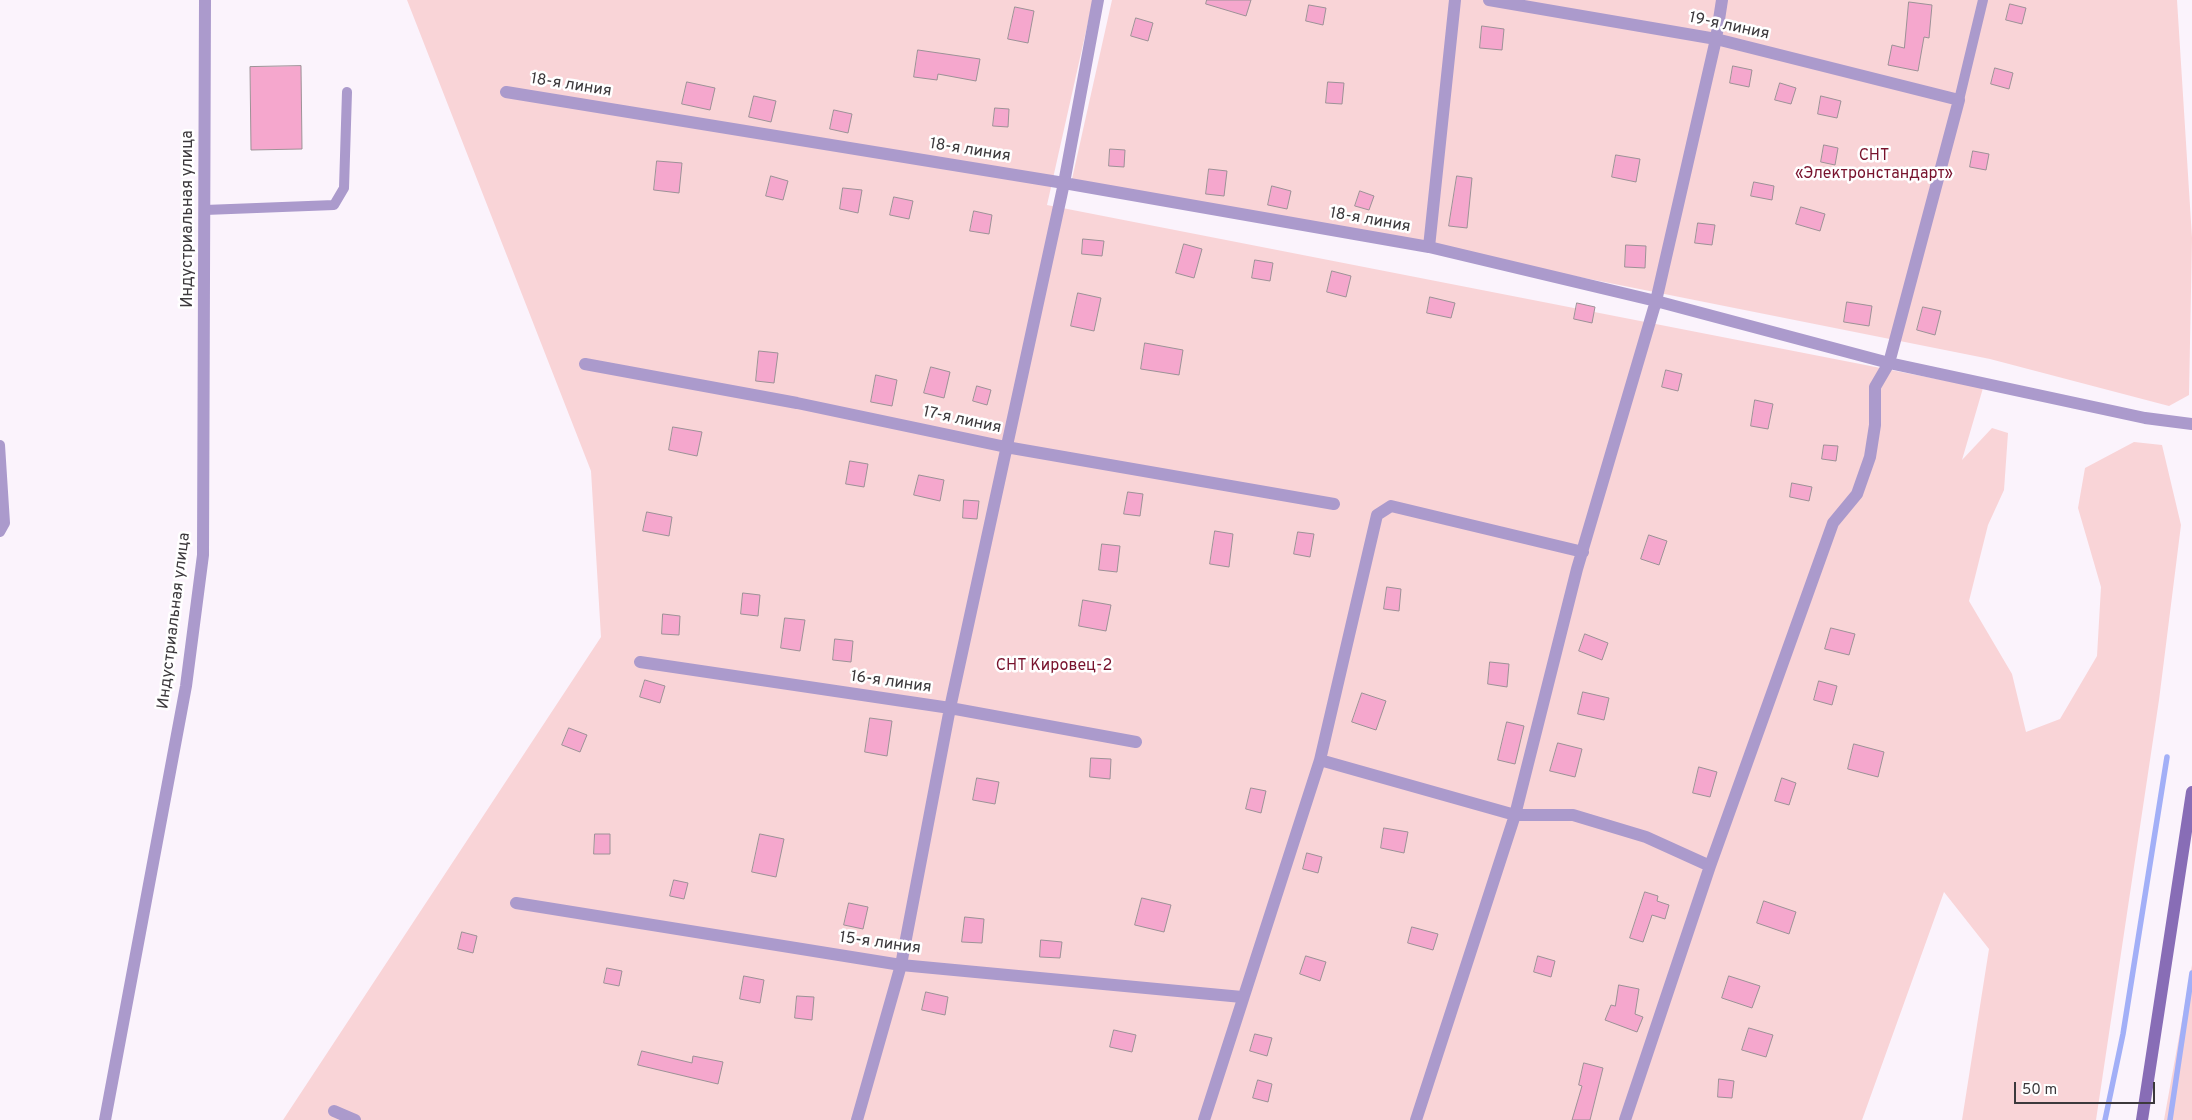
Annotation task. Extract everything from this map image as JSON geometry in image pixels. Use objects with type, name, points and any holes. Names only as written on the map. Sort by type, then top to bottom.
[{"type":"main road","points":[[2142,1120],[2192,792]]},
{"type":"street","name":"Индустриальная улица","points":[[105,1120],[186,686],[203,555],[205,0]]},
{"type":"street","points":[[857,1120],[901,965],[950,708],[1064,183],[1098,0]]},
{"type":"street","points":[[1428,248],[1455,0]]},
{"type":"street","name":"19-я линия","points":[[1489,0],[1716,39],[1959,100]]},
{"type":"street","points":[[1416,1120],[1515,815],[1583,552],[1656,302],[1716,39],[1722,0]]},
{"type":"street","name":"18-я линия","points":[[506,92],[1064,183],[1428,248],[1656,302],[1890,363],[2145,418],[2192,424]]},
{"type":"street","points":[[1625,1120],[1710,866],[1833,523],[1857,494],[1870,457],[1875,425],[1875,387],[1890,363],[1959,100]]},
{"type":"street","name":"17-я линия","points":[[585,364],[796,403],[1006,447],[1334,504]]},
{"type":"street","points":[[1204,1120],[1242,997],[1320,760],[1377,515],[1391,506],[1583,552]]},
{"type":"street","name":"16-я линия","points":[[640,662],[950,708],[1136,742]]},
{"type":"street","points":[[1320,760],[1515,815],[1573,815],[1646,837],[1710,866]]},
{"type":"street","name":"15-я линия","points":[[516,903],[901,965],[1242,997]]},
{"type":"street","points":[[334,1110],[355,1120]]},
{"type":"lane","points":[[1959,100],[1983,0]]},
{"type":"lane","points":[[205,210],[334,205],[344,188],[348,92]]},
{"type":"lane","points":[[0,446],[5,522],[0,532]]},
{"type":"green space","name":"СНТ Кировец-2","points":[[407,0],[1093,0],[1047,205],[1983,388],[1962,460],[1992,428],[2008,433],[2004,490],[1988,525],[1969,601],[2012,674],[2026,732],[2060,719],[2097,656],[2101,587],[2078,508],[2085,468],[2134,442],[2162,445],[2181,525],[2159,700],[2096,1120],[1962,1120],[1989,949],[1944,892],[1862,1120],[283,1120],[601,637],[591,471]]},
{"type":"green space","name":"СНТ «Электронстандарт»","points":[[1112,0],[2177,0],[2192,238],[2189,395],[2169,406],[1990,359],[1444,250],[1070,188]]},
{"type":"green space","points":[[2192,965],[2192,1120],[2164,1120]]},
{"type":"building","points":[[1207,0],[1251,0],[1246,16],[1206,4]]},
{"type":"building","points":[[1909,2],[1932,5],[1929,38],[1924,37],[1918,71],[1888,65],[1892,45],[1904,48]]},
{"type":"building","points":[[2010,4],[2026,8],[2022,24],[2006,20]]},
{"type":"building","points":[[1309,5],[1326,8],[1323,25],[1306,21]]},
{"type":"building","points":[[1015,7],[1034,11],[1028,43],[1008,39]]},
{"type":"building","points":[[1136,18],[1153,23],[1148,41],[1131,36]]},
{"type":"building","points":[[1482,26],[1504,29],[1502,50],[1480,48]]},
{"type":"building","points":[[918,50],[980,59],[976,81],[938,74],[937,80],[914,77]]},
{"type":"building","points":[[301,66],[302,149],[251,150],[250,67]]},
{"type":"building","points":[[1733,66],[1752,70],[1749,87],[1730,83]]},
{"type":"building","points":[[1995,68],[2013,73],[2009,89],[1991,84]]},
{"type":"building","points":[[687,82],[715,88],[710,110],[682,104]]},
{"type":"building","points":[[1328,82],[1344,83],[1342,104],[1326,103]]},
{"type":"building","points":[[1780,83],[1796,88],[1791,104],[1775,100]]},
{"type":"building","points":[[754,96],[776,101],[771,122],[749,117]]},
{"type":"building","points":[[1821,96],[1841,101],[1837,118],[1818,114]]},
{"type":"building","points":[[995,108],[1009,109],[1008,127],[993,126]]},
{"type":"building","points":[[834,110],[852,114],[848,133],[830,129]]},
{"type":"building","points":[[1824,145],[1838,148],[1835,165],[1821,162]]},
{"type":"building","points":[[1110,149],[1125,150],[1124,167],[1109,166]]},
{"type":"building","points":[[1973,151],[1989,154],[1986,170],[1970,167]]},
{"type":"building","points":[[1616,155],[1640,159],[1636,182],[1612,177]]},
{"type":"building","points":[[657,161],[682,163],[679,193],[654,190]]},
{"type":"building","points":[[1209,169],[1227,171],[1224,196],[1206,194]]},
{"type":"building","points":[[771,176],[788,181],[783,200],[766,196]]},
{"type":"building","points":[[1457,176],[1472,178],[1467,228],[1449,226]]},
{"type":"building","points":[[1754,182],[1774,186],[1772,200],[1751,196]]},
{"type":"building","points":[[1272,186],[1291,191],[1287,209],[1268,205]]},
{"type":"building","points":[[843,188],[862,190],[858,213],[840,209]]},
{"type":"building","points":[[1360,191],[1374,196],[1369,210],[1355,206]]},
{"type":"building","points":[[894,197],[913,201],[909,219],[890,215]]},
{"type":"building","points":[[1801,207],[1825,214],[1820,231],[1796,224]]},
{"type":"building","points":[[974,211],[992,215],[989,234],[970,231]]},
{"type":"building","points":[[1698,223],[1715,225],[1712,245],[1695,243]]},
{"type":"building","points":[[1083,239],[1104,241],[1102,256],[1082,254]]},
{"type":"building","points":[[1184,244],[1202,249],[1194,278],[1176,273]]},
{"type":"building","points":[[1626,245],[1646,246],[1645,268],[1625,267]]},
{"type":"building","points":[[1255,260],[1273,263],[1270,281],[1252,278]]},
{"type":"building","points":[[1332,271],[1351,276],[1346,297],[1327,292]]},
{"type":"building","points":[[1078,293],[1101,298],[1094,331],[1071,326]]},
{"type":"building","points":[[1430,297],[1455,303],[1451,318],[1427,313]]},
{"type":"building","points":[[1847,302],[1872,306],[1869,326],[1844,322]]},
{"type":"building","points":[[1577,303],[1595,307],[1592,323],[1574,319]]},
{"type":"building","points":[[1923,307],[1941,311],[1935,335],[1917,330]]},
{"type":"building","points":[[1145,343],[1183,350],[1179,375],[1141,369]]},
{"type":"building","points":[[759,351],[778,353],[774,383],[756,381]]},
{"type":"building","points":[[931,367],[950,372],[944,398],[924,393]]},
{"type":"building","points":[[1666,370],[1682,374],[1678,391],[1662,387]]},
{"type":"building","points":[[876,375],[897,380],[892,406],[871,402]]},
{"type":"building","points":[[977,386],[991,390],[987,405],[973,401]]},
{"type":"building","points":[[1755,400],[1773,404],[1768,429],[1751,426]]},
{"type":"building","points":[[673,427],[702,432],[697,456],[669,450]]},
{"type":"building","points":[[1824,445],[1838,446],[1836,461],[1822,459]]},
{"type":"building","points":[[850,461],[868,464],[864,487],[846,484]]},
{"type":"building","points":[[919,475],[944,480],[940,501],[914,495]]},
{"type":"building","points":[[1792,483],[1812,487],[1809,501],[1790,497]]},
{"type":"building","points":[[1128,492],[1143,494],[1140,516],[1124,514]]},
{"type":"building","points":[[964,500],[979,501],[977,519],[963,518]]},
{"type":"building","points":[[647,512],[672,517],[669,536],[643,531]]},
{"type":"building","points":[[1215,531],[1233,534],[1229,567],[1210,564]]},
{"type":"building","points":[[1298,532],[1314,534],[1310,557],[1294,554]]},
{"type":"building","points":[[1649,535],[1667,541],[1659,565],[1641,559]]},
{"type":"building","points":[[1102,544],[1120,546],[1117,572],[1099,570]]},
{"type":"building","points":[[1387,587],[1401,589],[1399,611],[1384,609]]},
{"type":"building","points":[[743,593],[760,595],[758,616],[741,614]]},
{"type":"building","points":[[1083,600],[1111,605],[1106,631],[1079,626]]},
{"type":"building","points":[[663,614],[680,616],[679,635],[662,634]]},
{"type":"building","points":[[785,618],[805,620],[800,651],[781,648]]},
{"type":"building","points":[[1831,628],[1855,634],[1849,655],[1825,649]]},
{"type":"building","points":[[1585,634],[1608,643],[1602,660],[1579,651]]},
{"type":"building","points":[[835,639],[853,641],[851,662],[833,660]]},
{"type":"building","points":[[1490,662],[1509,664],[1507,687],[1488,684]]},
{"type":"building","points":[[645,680],[665,686],[660,703],[640,697]]},
{"type":"building","points":[[1819,681],[1837,686],[1832,705],[1814,700]]},
{"type":"building","points":[[1583,692],[1609,698],[1604,720],[1578,714]]},
{"type":"building","points":[[1362,693],[1386,701],[1376,730],[1352,722]]},
{"type":"building","points":[[870,718],[892,721],[887,756],[865,752]]},
{"type":"building","points":[[1507,722],[1524,726],[1515,764],[1498,760]]},
{"type":"building","points":[[569,728],[587,735],[580,752],[562,745]]},
{"type":"building","points":[[1558,743],[1582,749],[1575,777],[1550,771]]},
{"type":"building","points":[[1854,744],[1884,752],[1878,777],[1848,769]]},
{"type":"building","points":[[1091,758],[1111,759],[1110,779],[1090,777]]},
{"type":"building","points":[[1699,767],[1717,772],[1710,797],[1693,793]]},
{"type":"building","points":[[977,778],[999,782],[995,804],[973,800]]},
{"type":"building","points":[[1782,778],[1796,783],[1789,805],[1775,801]]},
{"type":"building","points":[[1251,788],[1266,791],[1261,813],[1246,809]]},
{"type":"building","points":[[1384,828],[1408,832],[1404,853],[1381,848]]},
{"type":"building","points":[[595,834],[610,834],[610,854],[594,854]]},
{"type":"building","points":[[760,834],[784,839],[776,877],[752,872]]},
{"type":"building","points":[[1307,853],[1322,857],[1318,873],[1303,869]]},
{"type":"building","points":[[674,880],[688,883],[684,899],[670,896]]},
{"type":"building","points":[[1645,892],[1658,896],[1657,901],[1669,905],[1665,919],[1652,915],[1643,942],[1630,938]]},
{"type":"building","points":[[1142,898],[1171,905],[1164,932],[1135,925]]},
{"type":"building","points":[[1764,901],[1796,912],[1789,934],[1757,923]]},
{"type":"building","points":[[849,903],[868,907],[863,929],[844,925]]},
{"type":"building","points":[[965,917],[984,919],[982,943],[962,942]]},
{"type":"building","points":[[1412,927],[1438,934],[1433,950],[1408,943]]},
{"type":"building","points":[[462,932],[477,936],[473,953],[458,949]]},
{"type":"building","points":[[1041,940],[1062,942],[1060,958],[1040,957]]},
{"type":"building","points":[[1306,956],[1326,962],[1320,981],[1300,974]]},
{"type":"building","points":[[1538,956],[1555,961],[1551,977],[1534,972]]},
{"type":"building","points":[[607,968],[622,971],[619,986],[604,983]]},
{"type":"building","points":[[744,976],[764,980],[760,1003],[740,999]]},
{"type":"building","points":[[1729,976],[1760,986],[1752,1008],[1722,998]]},
{"type":"building","points":[[1619,985],[1639,989],[1635,1014],[1643,1017],[1637,1032],[1605,1020],[1611,1005],[1615,1006]]},
{"type":"building","points":[[926,992],[948,997],[945,1015],[922,1010]]},
{"type":"building","points":[[797,996],[814,997],[812,1020],[795,1018]]},
{"type":"building","points":[[1749,1028],[1773,1035],[1766,1057],[1742,1050]]},
{"type":"building","points":[[1114,1030],[1136,1035],[1132,1052],[1110,1047]]},
{"type":"building","points":[[1255,1034],[1272,1038],[1267,1056],[1250,1051]]},
{"type":"building","points":[[642,1051],[692,1063],[693,1056],[723,1062],[718,1084],[638,1065]]},
{"type":"building","points":[[1584,1063],[1603,1068],[1590,1120],[1572,1120],[1582,1086],[1579,1085]]},
{"type":"building","points":[[1719,1079],[1734,1081],[1732,1098],[1718,1097]]},
{"type":"building","points":[[1258,1080],[1272,1084],[1268,1102],[1253,1098]]},
{"type":"waterway","points":[[2105,1120],[2123,1034],[2167,757]]},
{"type":"waterway","points":[[2170,1120],[2192,973]]}]
